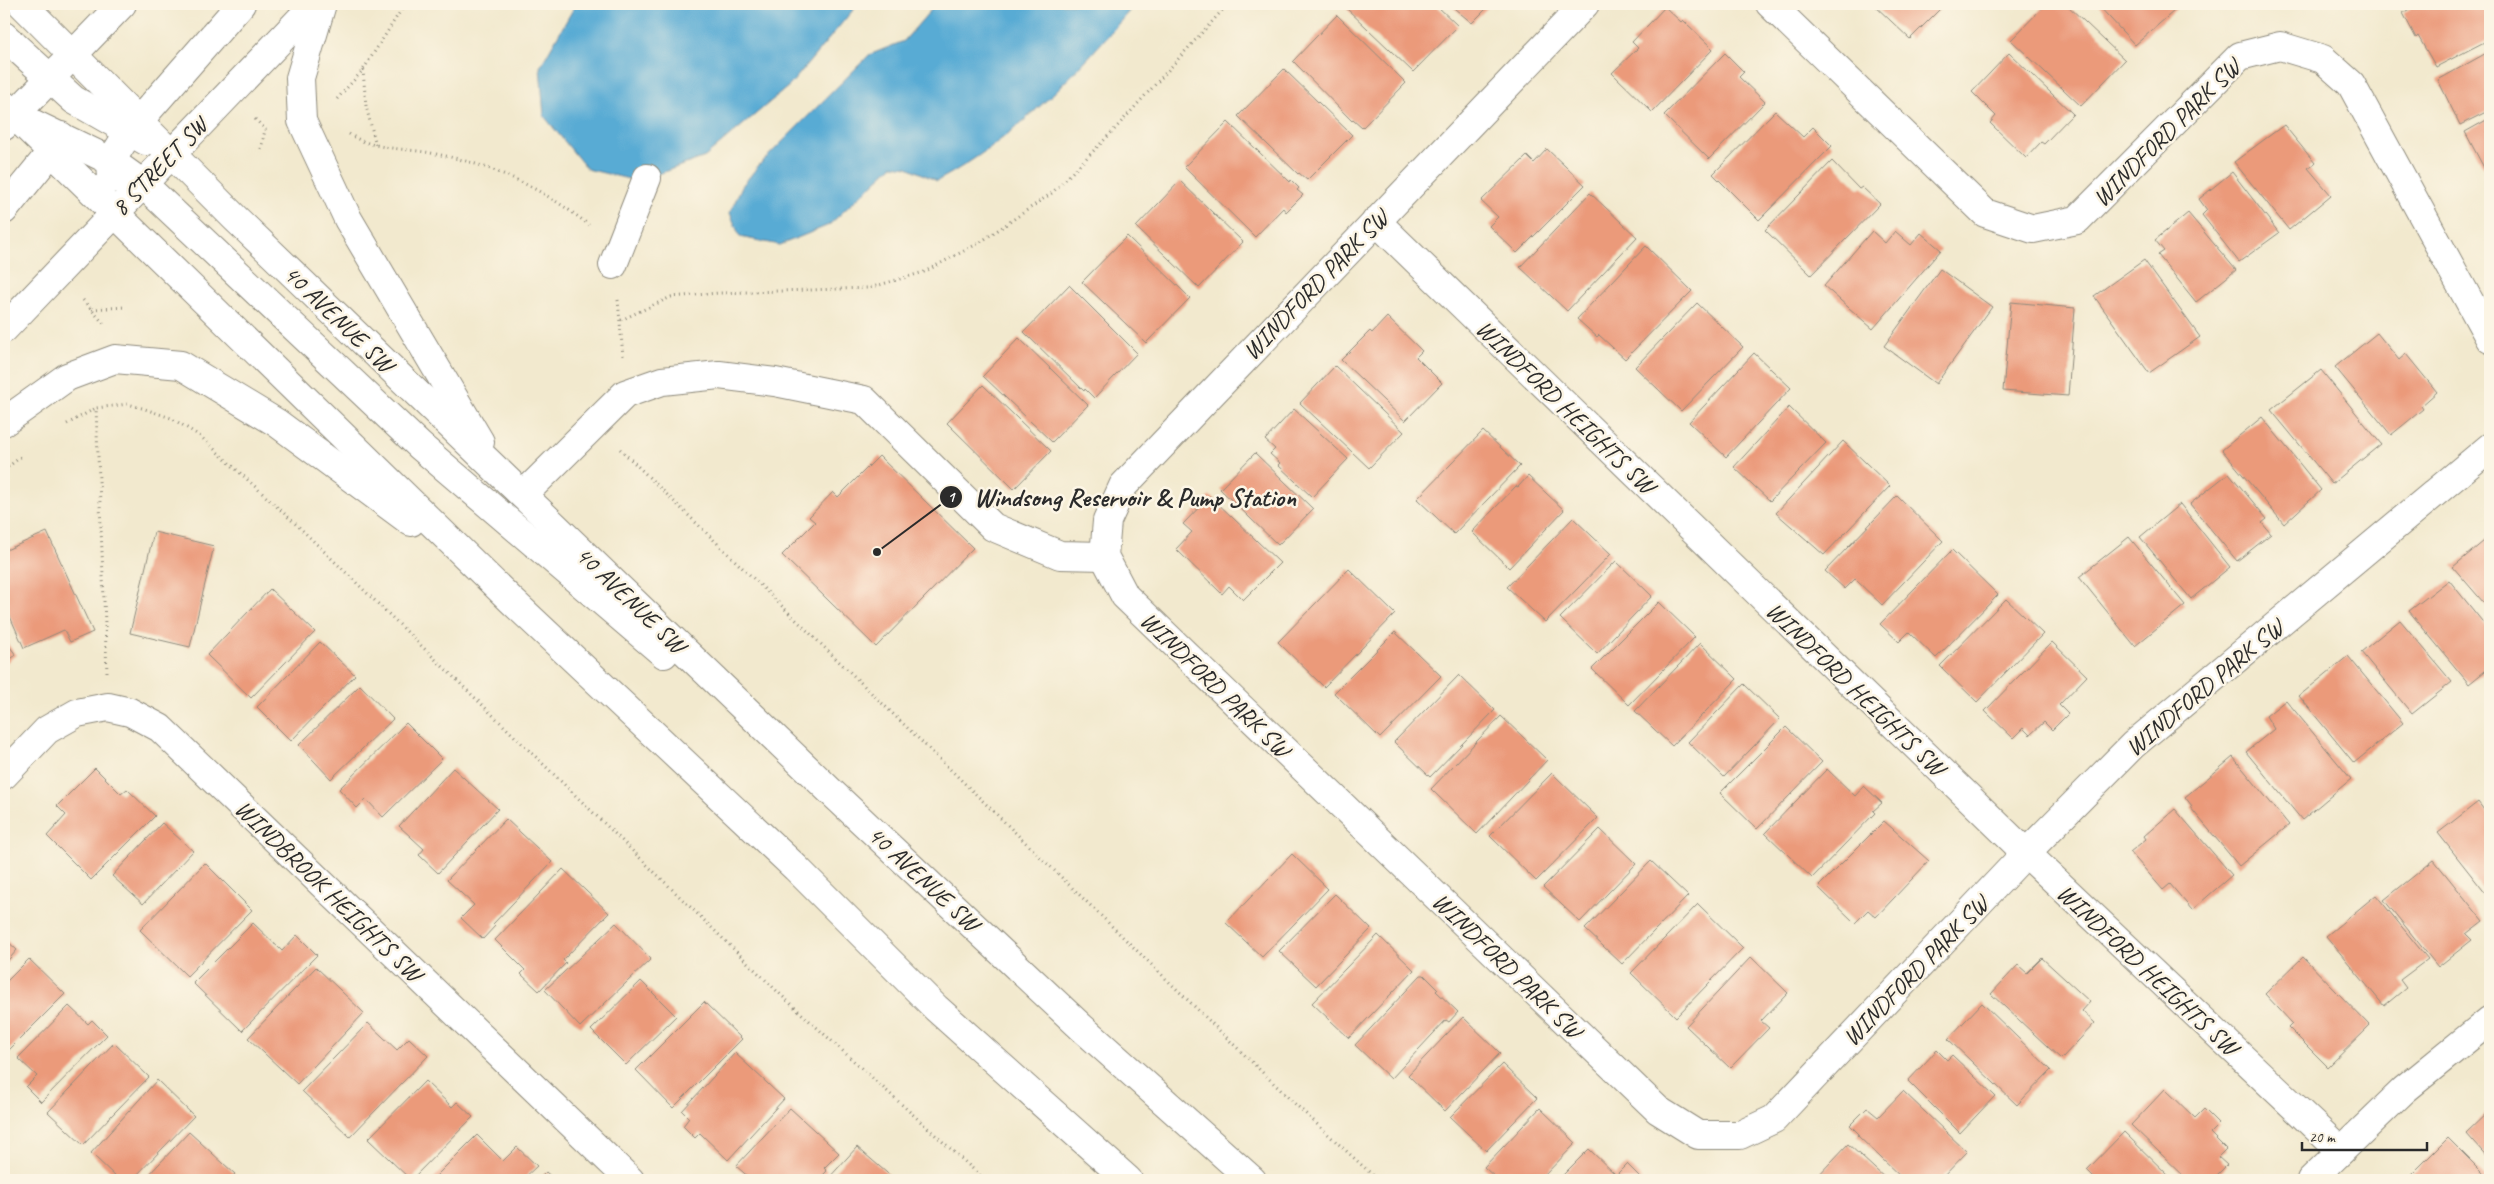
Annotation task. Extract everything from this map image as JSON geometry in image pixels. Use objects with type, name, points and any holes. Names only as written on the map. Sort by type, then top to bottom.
[{"type":"main road","points":[[22,4],[73,54],[134,127]]},
{"type":"main road","points":[[122,4],[50,78],[7,115],[56,144],[111,161],[143,184],[420,446],[584,587],[828,789]]},
{"type":"main road","points":[[115,212],[111,161],[134,127],[241,4]]},
{"type":"main road","name":"8 STREET SW","points":[[4,329],[315,4]]},
{"type":"main road","points":[[322,4],[300,78],[302,121],[348,219],[497,471]]},
{"type":"main road","name":"WINDFORD PARK SW","points":[[1585,4],[1123,486],[1107,521],[1104,556],[1125,596],[1658,1110],[1698,1135],[1740,1135],[1774,1119],[2026,853],[2133,745],[2490,447]]},
{"type":"main road","name":"WINDFORD PARK SW","points":[[1770,4],[1984,214],[2033,229],[2077,220],[2240,56],[2280,46],[2323,59],[2351,84],[2490,339]]},
{"type":"main road","name":"40 AVENUE SW","points":[[4,36],[74,100],[134,127],[171,154],[828,789],[1081,1027],[1252,1180]]},
{"type":"main road","points":[[4,210],[56,144],[74,100],[73,54]]},
{"type":"main road","points":[[56,144],[115,212],[511,600],[796,868],[936,1008],[1128,1180]]},
{"type":"main road","points":[[612,265],[647,178]]},
{"type":"main road","name":"WINDFORD HEIGHTS SW","points":[[1376,221],[2026,853],[2341,1151]]},
{"type":"main road","points":[[4,422],[67,377],[115,359],[181,365],[276,423],[400,513],[511,600]]},
{"type":"main road","points":[[523,495],[625,394],[662,382],[719,375],[775,382],[864,400],[993,527],[1060,555],[1104,556]]},
{"type":"main road","name":"WINDBROOK HEIGHTS SW","points":[[4,775],[47,730],[77,713],[108,707],[130,712],[160,728],[630,1180]]},
{"type":"main road","points":[[2311,1180],[2404,1090],[2490,1020]]},
{"type":"path","points":[[335,102],[363,70],[404,4]]},
{"type":"path","points":[[621,320],[671,298],[719,293],[869,288],[924,272],[971,247],[1052,193],[1114,130],[1228,4]]},
{"type":"path","points":[[363,70],[366,106],[376,145]]},
{"type":"path","points":[[253,116],[265,130]]},
{"type":"path","points":[[265,130],[272,128]]},
{"type":"path","points":[[261,149],[265,130]]},
{"type":"path","points":[[348,133],[376,145],[432,153],[478,164],[526,182],[562,204],[590,226],[612,265],[621,320],[625,394]]},
{"type":"path","points":[[82,298],[107,328]]},
{"type":"path","points":[[92,309],[124,307]]},
{"type":"path","points":[[108,707],[96,408],[128,404],[171,418],[200,436],[299,527],[781,995],[985,1180]]},
{"type":"path","points":[[594,424],[1294,1103],[1378,1180]]},
{"type":"water","points":[[576,4],[858,4],[790,85],[705,157],[647,178],[629,179],[587,169],[544,116],[540,67]]},
{"type":"water","points":[[936,4],[1135,4],[1068,79],[1044,102],[993,145],[966,164],[937,181],[908,167],[893,165],[829,225],[780,245],[740,237],[730,213],[742,186],[759,165],[869,55],[904,41]]},
{"type":"building","points":[[1348,4],[1435,4],[1458,26],[1413,72],[1345,7]]},
{"type":"building","points":[[1449,4],[1491,4],[1472,23]]},
{"type":"building","points":[[1873,4],[1945,4],[1910,39]]},
{"type":"building","points":[[2046,4],[2066,4],[2125,60],[2081,106],[2011,40]]},
{"type":"building","points":[[2097,4],[2182,4],[2135,45]]},
{"type":"building","points":[[2417,4],[2490,4],[2490,39],[2436,67],[2418,36],[2416,38],[2403,13]]},
{"type":"building","points":[[1665,7],[1681,22],[1683,20],[1713,49],[1652,112],[1612,73],[1638,48],[1632,42]]},
{"type":"building","points":[[1337,15],[1406,83],[1362,128],[1352,121],[1293,61]]},
{"type":"building","points":[[2490,51],[2490,110],[2460,125],[2438,80]]},
{"type":"building","points":[[1725,53],[1744,72],[1739,77],[1765,102],[1709,159],[1664,115]]},
{"type":"building","points":[[2009,53],[2073,114],[2044,144],[2041,142],[2026,158],[1990,123],[1996,116],[1972,92]]},
{"type":"building","points":[[1284,69],[1352,135],[1307,180],[1298,174],[1238,116]]},
{"type":"building","points":[[1775,111],[1803,137],[1813,127],[1832,146],[1759,220],[1713,174]]},
{"type":"building","points":[[2490,118],[2490,179],[2465,132]]},
{"type":"building","points":[[1228,122],[1290,182],[1291,180],[1299,188],[1297,190],[1303,195],[1286,212],[1283,208],[1255,237],[1184,167]]},
{"type":"building","points":[[2284,125],[2315,163],[2308,168],[2331,195],[2289,230],[2234,162]]},
{"type":"building","points":[[1547,149],[1585,185],[1517,253],[1489,226],[1498,217],[1481,201],[1527,156],[1534,163]]},
{"type":"building","points":[[1832,161],[1859,189],[1862,187],[1880,204],[1811,275],[1765,230]]},
{"type":"building","points":[[2232,172],[2279,233],[2239,262],[2202,215],[2207,210],[2199,199]]},
{"type":"building","points":[[1180,181],[1243,242],[1199,288],[1136,227]]},
{"type":"building","points":[[1590,193],[1637,237],[1567,311],[1520,267]]},
{"type":"building","points":[[2188,213],[2236,270],[2196,302],[2158,255],[2164,251],[2155,240]]},
{"type":"building","points":[[1872,231],[1885,243],[1895,231],[1911,245],[1921,233],[1941,250],[1873,329],[1824,286]]},
{"type":"building","points":[[1127,236],[1190,298],[1146,343],[1082,282]]},
{"type":"building","points":[[1646,246],[1692,291],[1625,359],[1599,335],[1597,337],[1577,319]]},
{"type":"building","points":[[2144,260],[2200,337],[2149,373],[2094,296]]},
{"type":"building","points":[[1940,269],[1992,307],[1936,384],[1884,346]]},
{"type":"building","points":[[1069,285],[1137,353],[1094,398],[1085,389],[1084,391],[1024,332]]},
{"type":"building","points":[[2011,302],[2075,308],[2068,396],[2003,391]]},
{"type":"building","points":[[1697,303],[1743,347],[1681,411],[1635,367]]},
{"type":"building","points":[[1387,317],[1422,351],[1416,357],[1442,383],[1405,421],[1341,360]]},
{"type":"building","points":[[2377,333],[2399,360],[2406,354],[2437,392],[2421,406],[2423,409],[2391,435],[2335,367]]},
{"type":"building","points":[[1019,338],[1088,405],[1052,442],[983,376]]},
{"type":"building","points":[[1754,353],[1791,388],[1726,457],[1689,422]]},
{"type":"building","points":[[1335,366],[1404,432],[1369,468],[1300,403]]},
{"type":"building","points":[[2321,370],[2381,444],[2332,484],[2271,410]]},
{"type":"building","points":[[983,385],[1051,451],[1014,489],[947,423]]},
{"type":"building","points":[[1789,407],[1826,443],[1770,501],[1734,467]]},
{"type":"building","points":[[1294,409],[1348,459],[1312,497],[1278,465],[1280,463],[1270,454],[1275,449],[1265,440]]},
{"type":"building","points":[[2262,417],[2321,490],[2284,524],[2222,450]]},
{"type":"building","points":[[1483,431],[1520,466],[1454,534],[1417,499]]},
{"type":"building","points":[[1843,441],[1890,486],[1824,555],[1776,513]]},
{"type":"building","points":[[1255,453],[1313,509],[1278,545],[1220,489]]},
{"type":"building","points":[[879,456],[973,548],[876,647],[782,555],[815,522],[809,517],[833,492],[838,497]]},
{"type":"building","points":[[2229,473],[2267,519],[2262,523],[2271,534],[2237,561],[2190,504]]},
{"type":"building","points":[[1528,476],[1564,510],[1509,568],[1472,532]]},
{"type":"building","points":[[1210,496],[1280,563],[1243,600],[1229,586],[1222,594],[1176,549],[1192,532],[1183,524]]},
{"type":"building","points":[[1897,496],[1943,541],[1882,605],[1855,579],[1845,589],[1825,571]]},
{"type":"building","points":[[2180,504],[2230,567],[2191,599],[2140,537]]},
{"type":"building","points":[[1573,518],[1611,554],[1545,622],[1507,587]]},
{"type":"building","points":[[47,532],[93,632],[70,642],[64,630],[24,648],[4,603],[4,551]]},
{"type":"building","points":[[154,532],[214,546],[190,647],[130,633]]},
{"type":"building","points":[[2490,536],[2490,610],[2453,567]]},
{"type":"building","points":[[2129,537],[2185,605],[2135,646],[2079,577]]},
{"type":"building","points":[[1952,550],[1998,595],[1936,658],[1909,632],[1899,642],[1880,624]]},
{"type":"building","points":[[1616,561],[1652,596],[1597,654],[1560,618]]},
{"type":"building","points":[[1349,569],[1395,614],[1324,687],[1278,642]]},
{"type":"building","points":[[2449,580],[2490,631],[2490,667],[2469,684],[2409,611]]},
{"type":"building","points":[[270,589],[315,632],[251,698],[207,655]]},
{"type":"building","points":[[2006,599],[2043,634],[1977,702],[1940,666]]},
{"type":"building","points":[[1659,602],[1695,637],[1629,705],[1592,669]]},
{"type":"building","points":[[2400,620],[2452,682],[2412,714],[2361,652]]},
{"type":"building","points":[[1395,632],[1441,676],[1380,738],[1334,693]]},
{"type":"building","points":[[4,639],[16,655],[4,664]]},
{"type":"building","points":[[320,642],[355,675],[291,741],[257,707]]},
{"type":"building","points":[[2052,642],[2087,676],[2059,705],[2068,714],[2052,730],[2044,722],[2030,735],[2023,728],[2013,738],[1985,711]]},
{"type":"building","points":[[1700,643],[1737,679],[1672,746],[1635,711]]},
{"type":"building","points":[[2348,656],[2403,723],[2354,763],[2299,696]]},
{"type":"building","points":[[1459,675],[1495,710],[1430,777],[1394,742]]},
{"type":"building","points":[[1744,684],[1780,719],[1724,777],[1688,742]]},
{"type":"building","points":[[360,685],[393,719],[331,779],[299,745]]},
{"type":"building","points":[[2286,700],[2351,779],[2302,820],[2246,752],[2274,729],[2266,716]]},
{"type":"building","points":[[1501,716],[1547,760],[1477,834],[1431,789]]},
{"type":"building","points":[[406,723],[442,759],[383,817],[366,799],[357,808],[339,789]]},
{"type":"building","points":[[1786,727],[1822,762],[1757,829],[1720,793]]},
{"type":"building","points":[[2233,757],[2289,825],[2239,866],[2190,807],[2192,806],[2185,797]]},
{"type":"building","points":[[95,768],[121,794],[127,789],[155,816],[91,880],[47,836],[66,815],[57,806]]},
{"type":"building","points":[[453,768],[498,809],[438,873],[419,855],[424,849],[399,826]]},
{"type":"building","points":[[1827,769],[1855,796],[1864,786],[1882,803],[1873,811],[1875,813],[1812,878],[1765,833]]},
{"type":"building","points":[[1552,773],[1598,818],[1536,881],[1490,836]]},
{"type":"building","points":[[2478,802],[2490,818],[2490,899],[2438,833]]},
{"type":"building","points":[[2175,809],[2232,875],[2192,910],[2170,884],[2163,890],[2130,852],[2146,839],[2144,836]]},
{"type":"building","points":[[506,819],[552,862],[493,924],[495,926],[483,939],[461,918],[474,905],[447,880]]},
{"type":"building","points":[[1884,821],[1929,861],[1876,917],[1868,910],[1855,923],[1818,887]]},
{"type":"building","points":[[162,823],[193,851],[143,904],[112,876]]},
{"type":"building","points":[[1600,829],[1636,864],[1580,922],[1543,887]]},
{"type":"building","points":[[1292,854],[1328,889],[1262,957],[1226,923]]},
{"type":"building","points":[[2434,860],[2483,921],[2466,934],[2472,940],[2438,967],[2384,900]]},
{"type":"building","points":[[1651,861],[1688,896],[1622,964],[1585,929]]},
{"type":"building","points":[[205,863],[252,910],[187,976],[140,930]]},
{"type":"building","points":[[563,869],[609,913],[563,960],[566,963],[539,991],[521,974],[525,970],[495,940]]},
{"type":"building","points":[[1335,894],[1371,929],[1316,986],[1279,951]]},
{"type":"building","points":[[2376,895],[2428,959],[2400,980],[2406,988],[2384,1006],[2326,936]]},
{"type":"building","points":[[1698,904],[1743,948],[1676,1017],[1631,973]]},
{"type":"building","points":[[253,923],[282,951],[297,935],[317,955],[242,1031],[193,983]]},
{"type":"building","points":[[616,923],[651,959],[580,1027],[545,990]]},
{"type":"building","points":[[1378,935],[1414,970],[1349,1038],[1312,1003]]},
{"type":"building","points":[[4,938],[17,950],[4,965]]},
{"type":"building","points":[[1751,957],[1788,993],[1761,1021],[1769,1028],[1730,1068],[1686,1026]]},
{"type":"building","points":[[2303,957],[2370,1026],[2328,1067],[2288,1027],[2292,1023],[2265,994]]},
{"type":"building","points":[[2042,958],[2090,1002],[2082,1011],[2095,1023],[2061,1059],[1991,994],[2018,965],[2027,973]]},
{"type":"building","points":[[29,959],[65,994],[4,1055],[4,984]]},
{"type":"building","points":[[316,967],[364,1013],[297,1084],[248,1038]]},
{"type":"building","points":[[1421,975],[1424,975],[1438,989],[1436,991],[1458,1012],[1449,1022],[1446,1020],[1391,1079],[1355,1045]]},
{"type":"building","points":[[641,981],[676,1016],[626,1065],[591,1030]]},
{"type":"building","points":[[704,1002],[742,1039],[673,1108],[636,1070]]},
{"type":"building","points":[[1982,1003],[2051,1070],[2017,1105],[1948,1039]]},
{"type":"building","points":[[69,1006],[88,1024],[92,1020],[107,1035],[41,1102],[26,1087],[37,1076],[18,1058]]},
{"type":"building","points":[[1463,1017],[1500,1053],[1445,1111],[1408,1075]]},
{"type":"building","points":[[368,1023],[397,1050],[409,1038],[428,1056],[350,1137],[302,1091]]},
{"type":"building","points":[[114,1043],[149,1077],[83,1145],[48,1112]]},
{"type":"building","points":[[1937,1050],[1947,1060],[1952,1055],[1995,1096],[1960,1133],[1908,1081]]},
{"type":"building","points":[[735,1053],[784,1099],[728,1160],[700,1133],[695,1138],[683,1126],[689,1118],[682,1111]]},
{"type":"building","points":[[1502,1064],[1537,1098],[1486,1151],[1450,1117]]},
{"type":"building","points":[[157,1080],[194,1116],[132,1180],[119,1180],[91,1153]]},
{"type":"building","points":[[425,1081],[452,1107],[457,1102],[473,1117],[411,1180],[368,1139]]},
{"type":"building","points":[[2165,1089],[2195,1118],[2204,1109],[2219,1124],[2210,1133],[2226,1149],[2218,1157],[2227,1165],[2212,1180],[2188,1180],[2131,1125]]},
{"type":"building","points":[[1903,1091],[1967,1152],[1940,1180],[1904,1180],[1857,1135],[1859,1134],[1850,1125],[1867,1108],[1878,1117]]},
{"type":"building","points":[[790,1108],[839,1153],[824,1168],[827,1171],[818,1180],[752,1180],[736,1166]]},
{"type":"building","points":[[1540,1108],[1576,1143],[1540,1180],[1498,1180],[1484,1167]]},
{"type":"building","points":[[2490,1110],[2490,1160],[2466,1133]]},
{"type":"building","points":[[189,1132],[235,1174],[229,1180],[144,1180]]},
{"type":"building","points":[[2124,1132],[2173,1180],[2097,1180],[2087,1170]]},
{"type":"building","points":[[477,1135],[503,1161],[517,1147],[537,1166],[522,1180],[432,1180]]},
{"type":"building","points":[[2448,1138],[2490,1180],[2406,1180]]},
{"type":"building","points":[[1848,1144],[1887,1180],[1814,1180]]},
{"type":"building","points":[[857,1147],[894,1179],[827,1180]]},
{"type":"building","points":[[1589,1149],[1616,1175],[1627,1164],[1643,1180],[1558,1180]]},
{"type":"building","points":[[546,1172],[555,1180],[538,1180]]},
{"type":"place","name":"Windsong Reservoir & Pump Station","points":[[877,552]]}]
